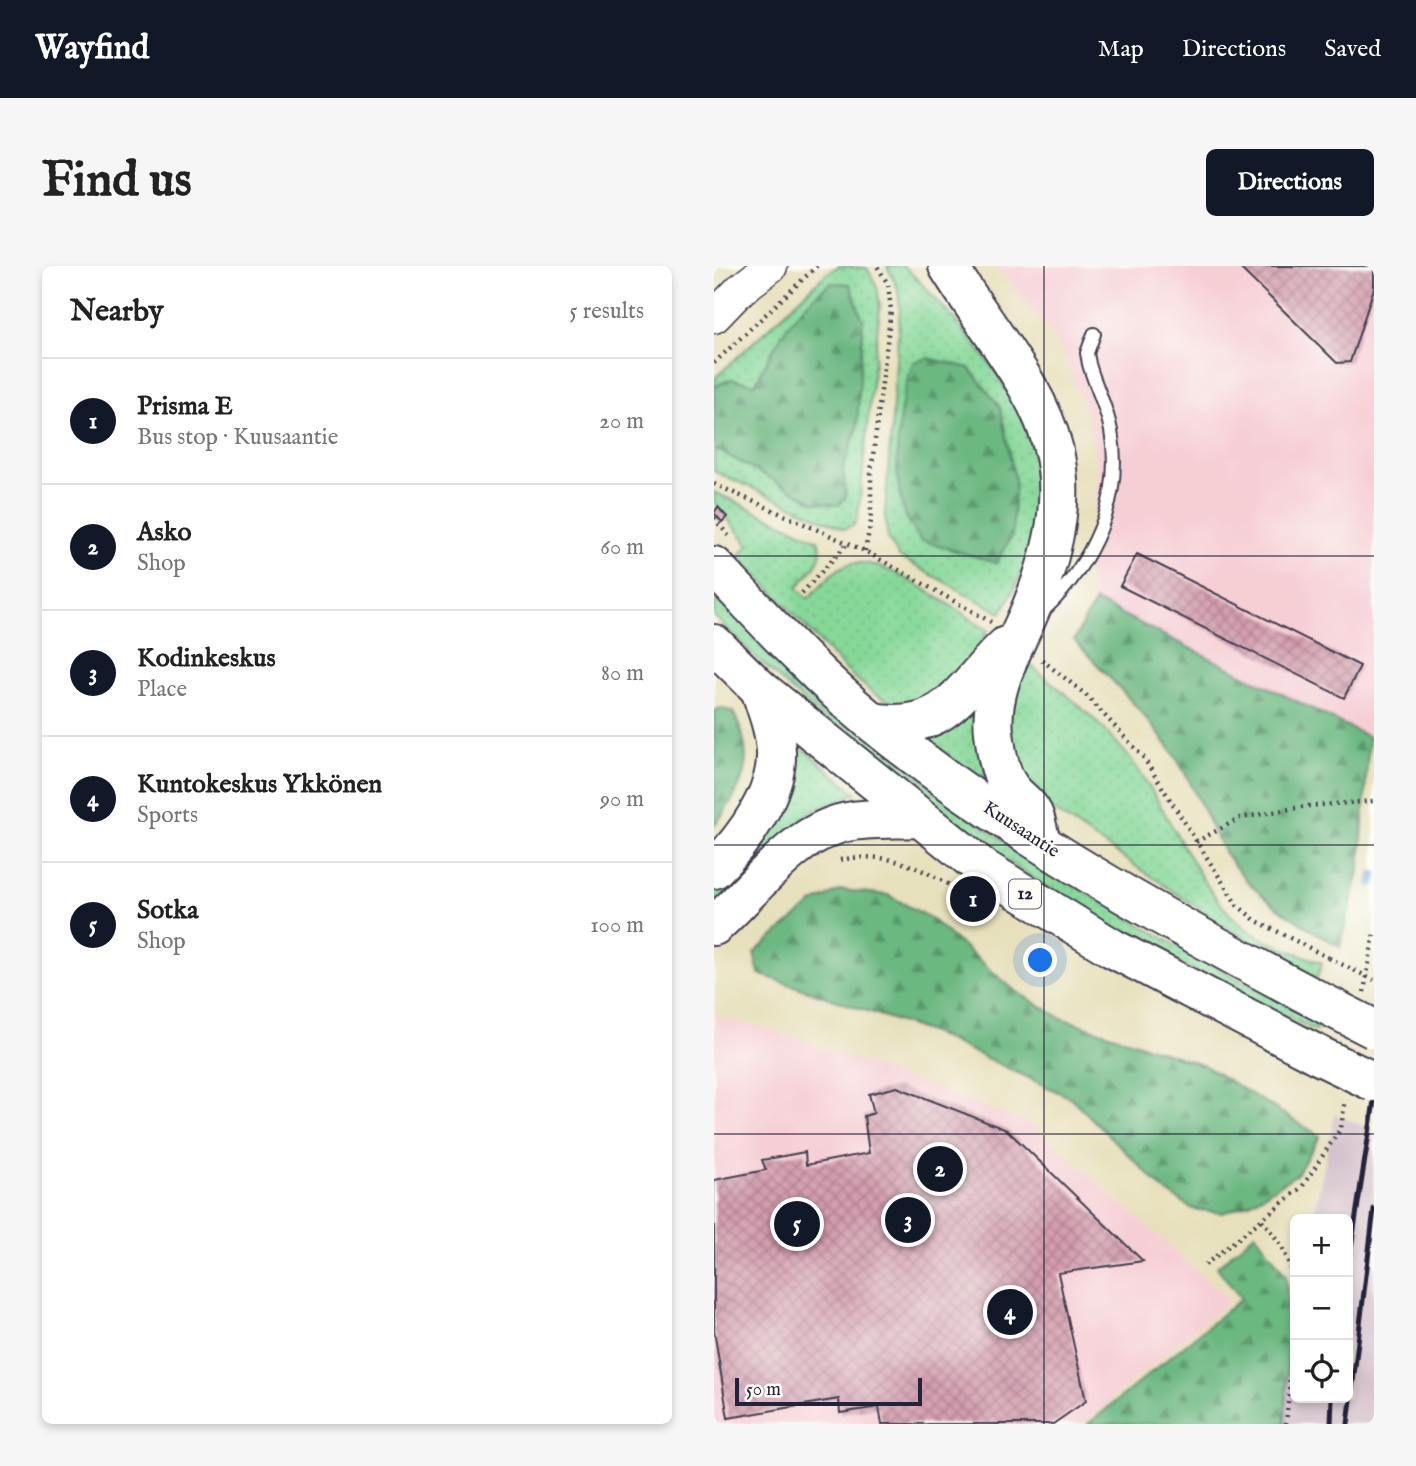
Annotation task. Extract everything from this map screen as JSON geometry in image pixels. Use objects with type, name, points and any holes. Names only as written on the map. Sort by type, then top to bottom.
[{"type":"main road","points":[[930,266],[977,311]]},
{"type":"main road","points":[[948,266],[1024,376],[1040,405],[1055,450],[1058,484],[1055,531],[1046,565],[1000,683],[993,729],[1001,768],[1009,787],[1032,812],[1041,844]]},
{"type":"main road","name":"Kuusaantie","points":[[726,557],[815,671],[872,722],[973,799],[1159,917],[1325,1004],[1368,1013]]},
{"type":"main road","points":[[872,722],[903,725],[925,721],[943,711],[961,697],[1017,636]]},
{"type":"main road","name":"12","points":[[714,644],[761,689],[984,869],[1112,948],[1318,1055],[1361,1085]]},
{"type":"main road","points":[[714,869],[747,828],[765,799],[774,777],[776,753],[761,689]]},
{"type":"main road","points":[[714,926],[798,844],[852,821],[918,818]]},
{"type":"street","points":[[714,317],[748,278],[771,266]]},
{"type":"lane","points":[[1017,636],[1074,575],[1095,547],[1105,518],[1112,470],[1111,432],[1087,354],[1094,334]]},
{"type":"path","points":[[714,363],[817,266]]},
{"type":"path","points":[[865,551],[891,310],[888,284],[877,266]]},
{"type":"path","points":[[714,484],[865,551],[1017,636],[1085,694],[1116,725],[1143,758],[1237,905],[1255,920],[1374,980]]},
{"type":"path","points":[[714,518],[726,557]]},
{"type":"path","points":[[802,593],[847,544]]},
{"type":"path","points":[[1196,842],[1240,818],[1307,806],[1374,801]]},
{"type":"path","points":[[837,860],[861,855],[884,856],[909,863],[962,893]]},
{"type":"path","points":[[1368,1013],[1374,933]]},
{"type":"path","points":[[1205,1265],[1302,1187],[1341,1128],[1361,1085]]},
{"type":"path","points":[[1262,1220],[1282,1246],[1294,1277]]},
{"type":"path","points":[[1286,1424],[1293,1340]]},
{"type":"shaded area","points":[[997,266],[1374,266],[1374,699],[1369,737],[1095,601],[1084,551],[1095,511],[1097,467],[1087,414],[1058,341]]},
{"type":"shaded area","points":[[714,1016],[779,1032],[1032,1124],[1230,1300],[1081,1424],[714,1424]]},
{"type":"shaded area","points":[[1335,1114],[1374,1131],[1374,1424],[1285,1424],[1290,1327],[1290,1403],[1353,1403],[1353,1214],[1314,1214]]},
{"type":"green space","points":[[839,266],[867,268],[877,287],[880,306],[858,517],[854,525],[844,529],[714,471],[714,379],[826,274]]},
{"type":"green space","points":[[887,266],[904,266],[945,309],[977,347],[1004,386],[1025,426],[1036,469],[1037,513],[1026,561],[1001,613],[899,557],[888,539],[885,515],[900,308],[898,289]]},
{"type":"green space","points":[[831,283],[850,284],[863,321],[857,429],[843,468],[846,497],[839,505],[814,502],[714,448],[714,387],[730,379],[755,384],[795,316]]},
{"type":"green space","points":[[928,358],[969,368],[1000,407],[1015,480],[1012,536],[996,563],[920,540],[904,511],[897,456],[900,416],[913,362]]},
{"type":"green space","points":[[714,492],[818,540],[819,559],[797,588],[808,598],[843,566],[863,563],[880,567],[920,586],[988,630],[980,645],[941,696],[906,705],[874,694],[848,672],[739,556],[749,545],[714,502]]},
{"type":"green space","points":[[714,594],[944,798],[1034,862],[1184,950],[1319,1022],[1316,1031],[1118,930],[1064,898],[957,826],[855,746],[759,660],[714,616]]},
{"type":"green space","points":[[1095,601],[1369,737],[1360,867],[1340,947],[1277,907],[1236,869],[1218,841],[1173,753],[1138,709],[1074,640]]},
{"type":"green space","points":[[1025,661],[1113,738],[1149,786],[1198,871],[1225,909],[1259,937],[1322,963],[1317,978],[1235,933],[1029,794],[1005,723]]},
{"type":"green space","points":[[982,694],[986,785],[924,738]]},
{"type":"green space","points":[[721,708],[733,712],[741,729],[746,758],[740,785],[714,826],[714,711]]},
{"type":"green space","points":[[795,742],[856,793],[811,812],[714,905],[714,891],[756,841],[780,803],[789,783]]},
{"type":"green space","points":[[841,890],[888,895],[930,918],[1014,990],[1061,1018],[1205,1066],[1320,1136],[1297,1174],[1250,1203],[1223,1213],[1193,1209],[1164,1190],[1071,1098],[935,1034],[759,974],[754,953],[813,903]]},
{"type":"green space","points":[[1255,1233],[1286,1275],[1289,1332],[1285,1424],[1088,1424],[1241,1299],[1217,1267]]},
{"type":"building","points":[[1238,266],[1374,266],[1374,288],[1350,362],[1337,363]]},
{"type":"building","points":[[718,507],[727,517],[722,522],[714,513]]},
{"type":"building","points":[[1137,554],[1360,666],[1344,698],[1120,586]]},
{"type":"building","points":[[965,897],[977,904],[973,910],[961,902]]},
{"type":"building","points":[[897,1087],[1007,1130],[1143,1261],[1058,1273],[1086,1401],[1053,1424],[882,1424],[879,1407],[840,1413],[839,1399],[728,1418],[714,1330],[714,1180],[766,1170],[762,1160],[805,1152],[806,1165],[869,1153],[864,1116],[874,1113],[869,1094]]},
{"type":"waterway","points":[[1372,883],[1374,875]]},
{"type":"railway","points":[[1353,1235],[1374,1101]]},
{"type":"railway","points":[[1348,1424],[1374,1209]]},
{"type":"railway","points":[[1331,1424],[1332,1403]]},
{"type":"place","name":"Prisma E","points":[[973,899]]},
{"type":"place","name":"Asko","points":[[940,1169]]},
{"type":"place","name":"Kodinkeskus","points":[[908,1220]]},
{"type":"place","name":"Sotka","points":[[797,1224]]},
{"type":"place","name":"Kuntokeskus Ykkönen","points":[[1010,1312]]}]
